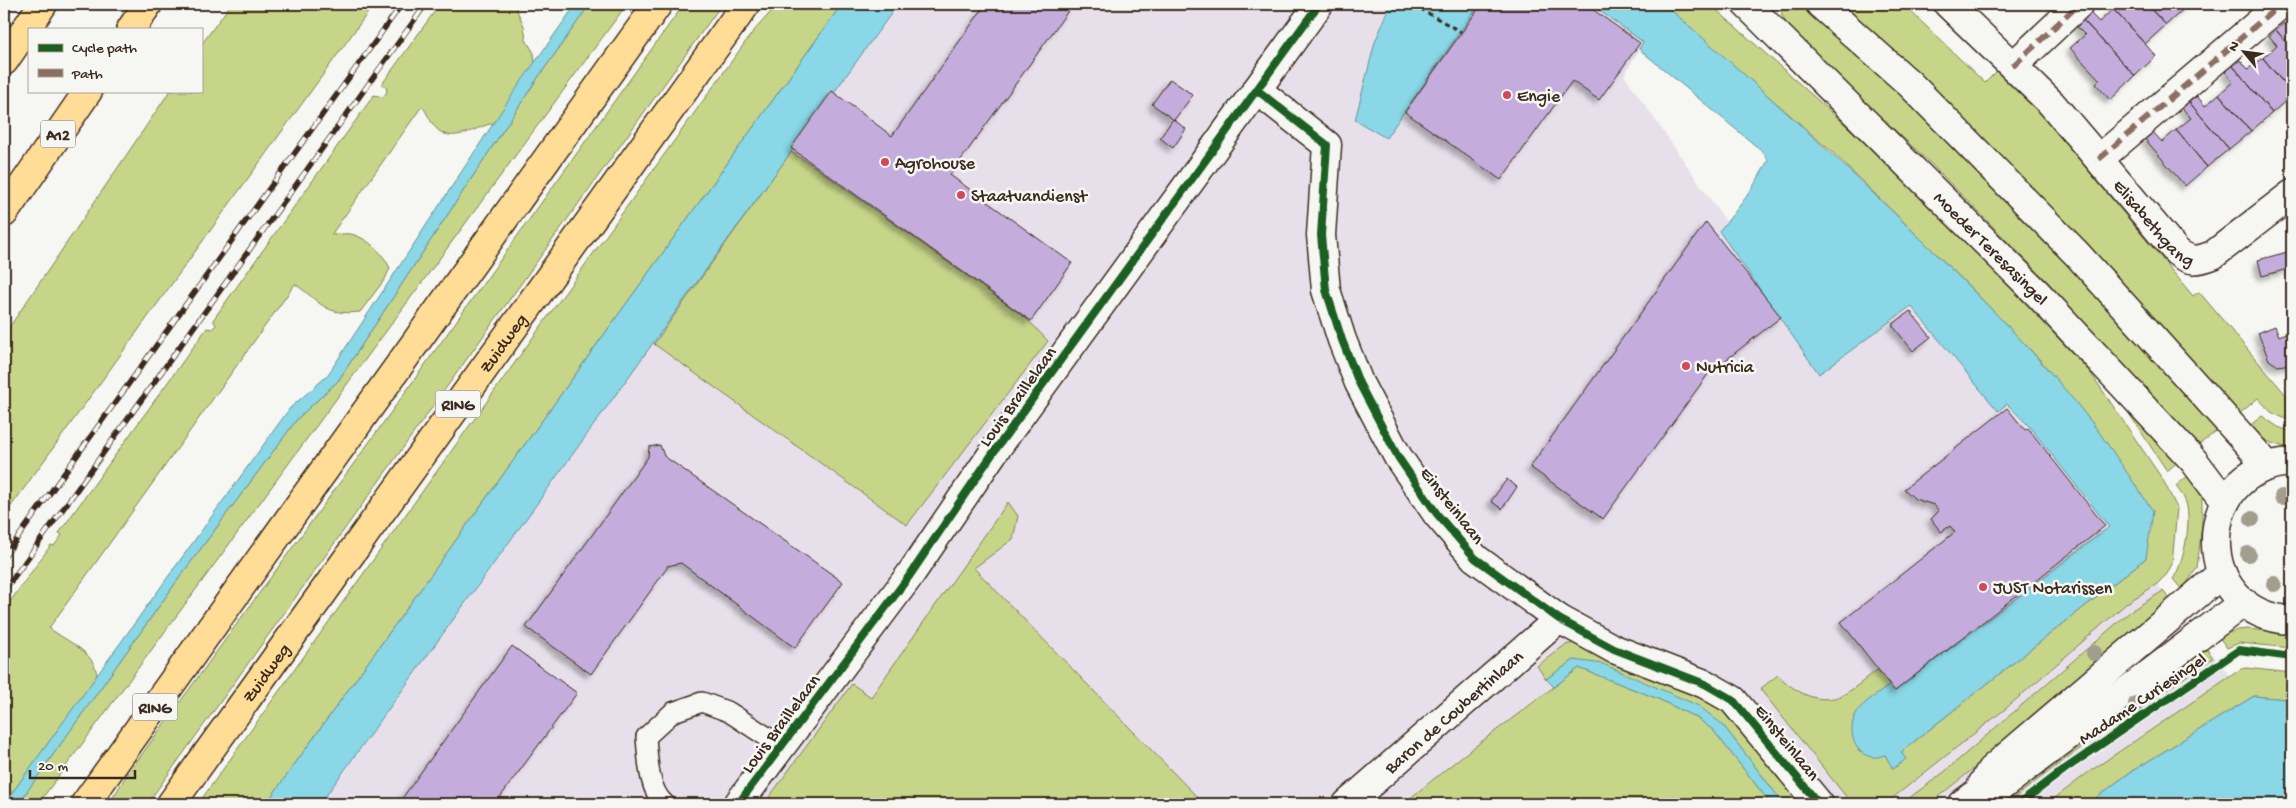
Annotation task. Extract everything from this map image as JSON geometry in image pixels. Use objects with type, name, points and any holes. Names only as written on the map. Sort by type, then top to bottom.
[{"type":"main road","points":[[4,61],[43,4]]},
{"type":"main road","points":[[132,28],[148,4]]},
{"type":"main road","name":"RING","points":[[85,804],[658,4]]},
{"type":"main road","name":"Zuidweg","points":[[171,804],[746,4]]},
{"type":"main road","name":"A12","points":[[4,213],[87,92]]},
{"type":"street","name":"Louis Braillelaan","points":[[738,804],[910,575],[993,454],[1319,4]]},
{"type":"street","name":"Moeder Teresasingel","points":[[1746,4],[2038,294],[2194,461],[2225,502]]},
{"type":"street","points":[[1820,4],[1910,84],[2280,464],[2243,480],[2225,502],[2218,519],[2215,537],[2216,556],[2228,584],[2244,602],[2270,616],[2292,620]]},
{"type":"street","name":"Elisabethgang","points":[[1948,4],[2052,104],[2176,252],[2187,259],[2200,260],[2212,255],[2292,194]]},
{"type":"street","points":[[2014,66],[2079,4]]},
{"type":"street","name":"Elisabethgang","points":[[2099,159],[2281,4]]},
{"type":"street","name":"Einsteinlaan","points":[[1257,90],[1327,145],[1321,235],[1326,290],[1342,340],[1359,383],[1398,457],[1437,514],[1475,558],[1559,619],[1614,649],[1705,684],[1733,700],[1820,804]]},
{"type":"street","name":"Madame Curiesingel","points":[[1970,799],[1991,770],[2222,573]]},
{"type":"street","name":"Madame Curiesingel","points":[[1970,799],[2003,784],[2244,602]]},
{"type":"street","name":"Baron de Coubertinlaan","points":[[1347,804],[1559,619]]},
{"type":"lane","name":"A12","points":[[4,224],[29,177]]},
{"type":"lane","points":[[664,804],[658,799],[649,767],[646,737],[673,712],[702,702],[729,712],[781,746]]},
{"type":"path","points":[[1412,4],[1461,32]]},
{"type":"shaded area","points":[[889,4],[1599,4],[1646,38],[1624,75],[1821,358],[1911,292],[2010,398],[2263,718],[2139,804],[284,804]]},
{"type":"green space","points":[[231,4],[374,4],[4,516],[4,335],[169,92],[202,92],[202,44]]},
{"type":"green space","points":[[440,4],[514,4],[524,26],[526,40],[534,53],[535,63],[495,123],[465,133],[449,135],[442,133],[435,127],[422,106],[331,235],[351,234],[369,243],[379,252],[390,268],[385,279],[360,312],[348,313],[330,310],[295,284],[49,628],[86,654],[95,667],[97,676],[4,804],[4,610],[51,545],[54,546],[62,535],[59,533],[207,328],[212,329],[216,325],[213,320],[374,95],[383,97],[387,92],[386,87],[382,84]]},
{"type":"green space","points":[[590,4],[627,4],[38,804],[18,804],[182,574],[298,418],[338,381],[535,82]]},
{"type":"green space","points":[[684,4],[722,4],[147,804],[109,804],[126,776],[376,433]]},
{"type":"green space","points":[[778,4],[842,4],[266,804],[198,804],[752,33]]},
{"type":"green space","points":[[1664,4],[1710,4],[1868,145],[1988,264],[2090,372],[2163,480],[2177,508],[2172,564],[2167,574],[2157,584],[2127,603],[2004,710],[1885,804],[1852,804],[1760,689],[1778,675],[1790,686],[1805,694],[1821,699],[1829,699],[1848,692],[1877,670],[1890,685],[1863,705],[1858,712],[1853,727],[1859,752],[1885,755],[1893,768],[1905,759],[1901,752],[2146,558],[2116,459],[2093,424],[2040,360],[1969,286],[1833,153]]},
{"type":"green space","points":[[1778,4],[1805,4],[1914,104],[1967,156],[2069,264],[2220,428],[2196,447],[2048,282],[1928,161],[1796,38],[1788,29]]},
{"type":"green space","points":[[1836,4],[1903,4],[1985,83],[2000,68],[2011,78],[2193,296],[2199,292],[2292,402],[2292,422],[2271,412],[2258,398],[2238,415]]},
{"type":"green space","points":[[791,152],[1026,318],[1048,341],[907,525],[654,344]]},
{"type":"green space","points":[[2108,382],[2179,461],[2167,471]]},
{"type":"green space","points":[[2262,416],[2278,427],[2292,432],[2292,448],[2268,442],[2252,432],[2248,427]]},
{"type":"green space","points":[[2190,474],[2197,483],[2202,498],[2202,525],[2197,568],[2182,590],[2173,579],[2184,553],[2188,511],[2184,498],[2176,486]]},
{"type":"green space","points":[[1008,502],[1018,516],[1013,539],[974,568],[1204,804],[764,804],[852,684],[871,697]]},
{"type":"green space","points":[[2163,591],[2171,600],[2031,723],[1929,804],[1901,804],[1943,773],[2132,610]]},
{"type":"green space","points":[[2247,629],[2292,633],[2292,648],[2239,643],[2227,648],[2219,637],[2237,630]]},
{"type":"green space","points":[[1575,643],[1705,696],[1733,717],[1801,804],[1784,804],[1723,725],[1574,660],[1546,679],[1537,666],[1565,645]]},
{"type":"green space","points":[[2205,647],[2213,658],[2072,754],[2006,804],[1988,804],[2057,750]]},
{"type":"green space","points":[[1579,668],[1656,698],[1697,718],[1713,730],[1771,804],[1403,804],[1461,757]]},
{"type":"green space","points":[[2241,669],[2292,673],[2292,705],[2286,699],[2254,696],[2129,773],[2088,804],[2047,804],[2089,772]]},
{"type":"water","points":[[576,4],[590,4],[535,82],[338,381],[298,418],[182,574],[18,804],[4,804],[290,408],[327,376],[516,89]]},
{"type":"water","points":[[842,4],[898,4],[320,804],[266,804]]},
{"type":"water","points":[[1391,4],[1480,4],[1386,138],[1355,120],[1375,42]]},
{"type":"water","points":[[1590,4],[1664,4],[1763,91],[1923,241],[2032,352],[2093,424],[2153,511],[2146,558],[1901,752],[1906,759],[1893,769],[1885,755],[1867,756],[1860,752],[1856,745],[1852,729],[1853,720],[1860,708],[1890,685],[1895,691],[2109,527],[2029,426],[2007,404],[1998,411],[1911,306],[1819,374],[1719,231],[1746,197],[1768,160],[1762,151],[1639,49],[1643,42]]},
{"type":"water","points":[[1574,660],[1603,664],[1699,706],[1723,725],[1784,804],[1771,804],[1713,730],[1697,718],[1656,698],[1579,668],[1554,687],[1546,679]]},
{"type":"water","points":[[2254,696],[2286,699],[2292,705],[2292,804],[2232,801],[2211,804],[2088,804],[2129,773]]},
{"type":"building","name":"Agrohouse","points":[[986,4],[1073,4],[950,175],[1072,263],[1031,321],[791,148],[832,91],[892,136]]},
{"type":"building","points":[[1482,4],[1585,4],[1640,43],[1599,100],[1572,81],[1501,180],[1405,112]]},
{"type":"building","points":[[2118,4],[2146,4],[2166,25],[2145,44],[2113,9]]},
{"type":"building","points":[[2146,4],[2184,4],[2187,6],[2166,25]]},
{"type":"building","points":[[2113,9],[2156,56],[2135,76],[2083,20],[2090,13],[2099,22]]},
{"type":"building","points":[[2083,20],[2135,76],[2110,100],[2096,84],[2100,80],[2070,48],[2085,35],[2076,26]]},
{"type":"building","points":[[2284,23],[2292,32],[2292,49],[2276,30]]},
{"type":"building","points":[[2276,30],[2292,49],[2292,93],[2263,58],[2277,45],[2269,36]]},
{"type":"building","points":[[2263,58],[2292,93],[2272,113],[2233,66],[2240,60],[2248,69]]},
{"type":"building","points":[[2233,66],[2272,113],[2251,131],[2219,94],[2233,82],[2225,72]]},
{"type":"building","points":[[1170,79],[1193,95],[1174,120],[1152,104]]},
{"type":"building","points":[[2219,94],[2251,131],[2229,149],[2189,102],[2197,96],[2205,106]]},
{"type":"building","points":[[2189,102],[2229,149],[2207,167],[2176,130],[2191,118],[2182,108]]},
{"type":"building","points":[[1173,119],[1186,129],[1173,148],[1160,138]]},
{"type":"building","points":[[2176,130],[2207,167],[2185,186],[2145,139],[2153,132],[2162,142]]},
{"type":"building","points":[[1706,222],[1781,317],[1722,363],[1719,359],[1603,519],[1530,467]]},
{"type":"building","points":[[2291,251],[2292,268],[2262,276],[2258,260]]},
{"type":"building","points":[[1910,311],[1931,337],[1913,351],[1892,325]]},
{"type":"building","points":[[2275,326],[2279,336],[2292,330],[2292,370],[2290,364],[2278,366],[2269,360],[2258,333]]},
{"type":"building","points":[[2007,408],[2025,430],[2028,428],[2105,526],[1895,691],[1841,622],[1955,532],[1950,526],[1941,532],[1931,519],[1939,511],[1934,505],[1915,499],[1904,489]]},
{"type":"building","points":[[660,445],[664,456],[843,582],[795,648],[681,563],[667,566],[591,674],[526,627],[648,457],[649,447]]},
{"type":"building","points":[[1507,479],[1517,487],[1502,509],[1491,501]]},
{"type":"building","points":[[512,646],[577,693],[498,800],[499,804],[398,804]]},
{"type":"railway","points":[[4,557],[402,4]]},
{"type":"railway","points":[[4,591],[426,4]]},
{"type":"marked path","points":[[2013,66],[2079,4]]},
{"type":"marked path","points":[[2099,159],[2281,4]]},
{"type":"cycle path","points":[[738,804],[910,575],[993,453],[1319,4]]},
{"type":"cycle path","points":[[1257,90],[1327,145],[1321,235],[1326,290],[1342,340],[1359,383],[1398,457],[1437,514],[1475,558],[1559,619],[1614,649],[1705,684],[1733,700],[1819,804]]},
{"type":"cycle path","points":[[2019,804],[2065,769],[2239,650],[2292,657]]},
{"type":"place","name":"Engie","points":[[1507,95]]},
{"type":"place","name":"Agrohouse","points":[[885,162]]},
{"type":"place","name":"Staatvandienst","points":[[961,195]]},
{"type":"place","name":"Nutricia","points":[[1686,366]]},
{"type":"place","name":"JUST Notarissen","points":[[1983,587]]}]
